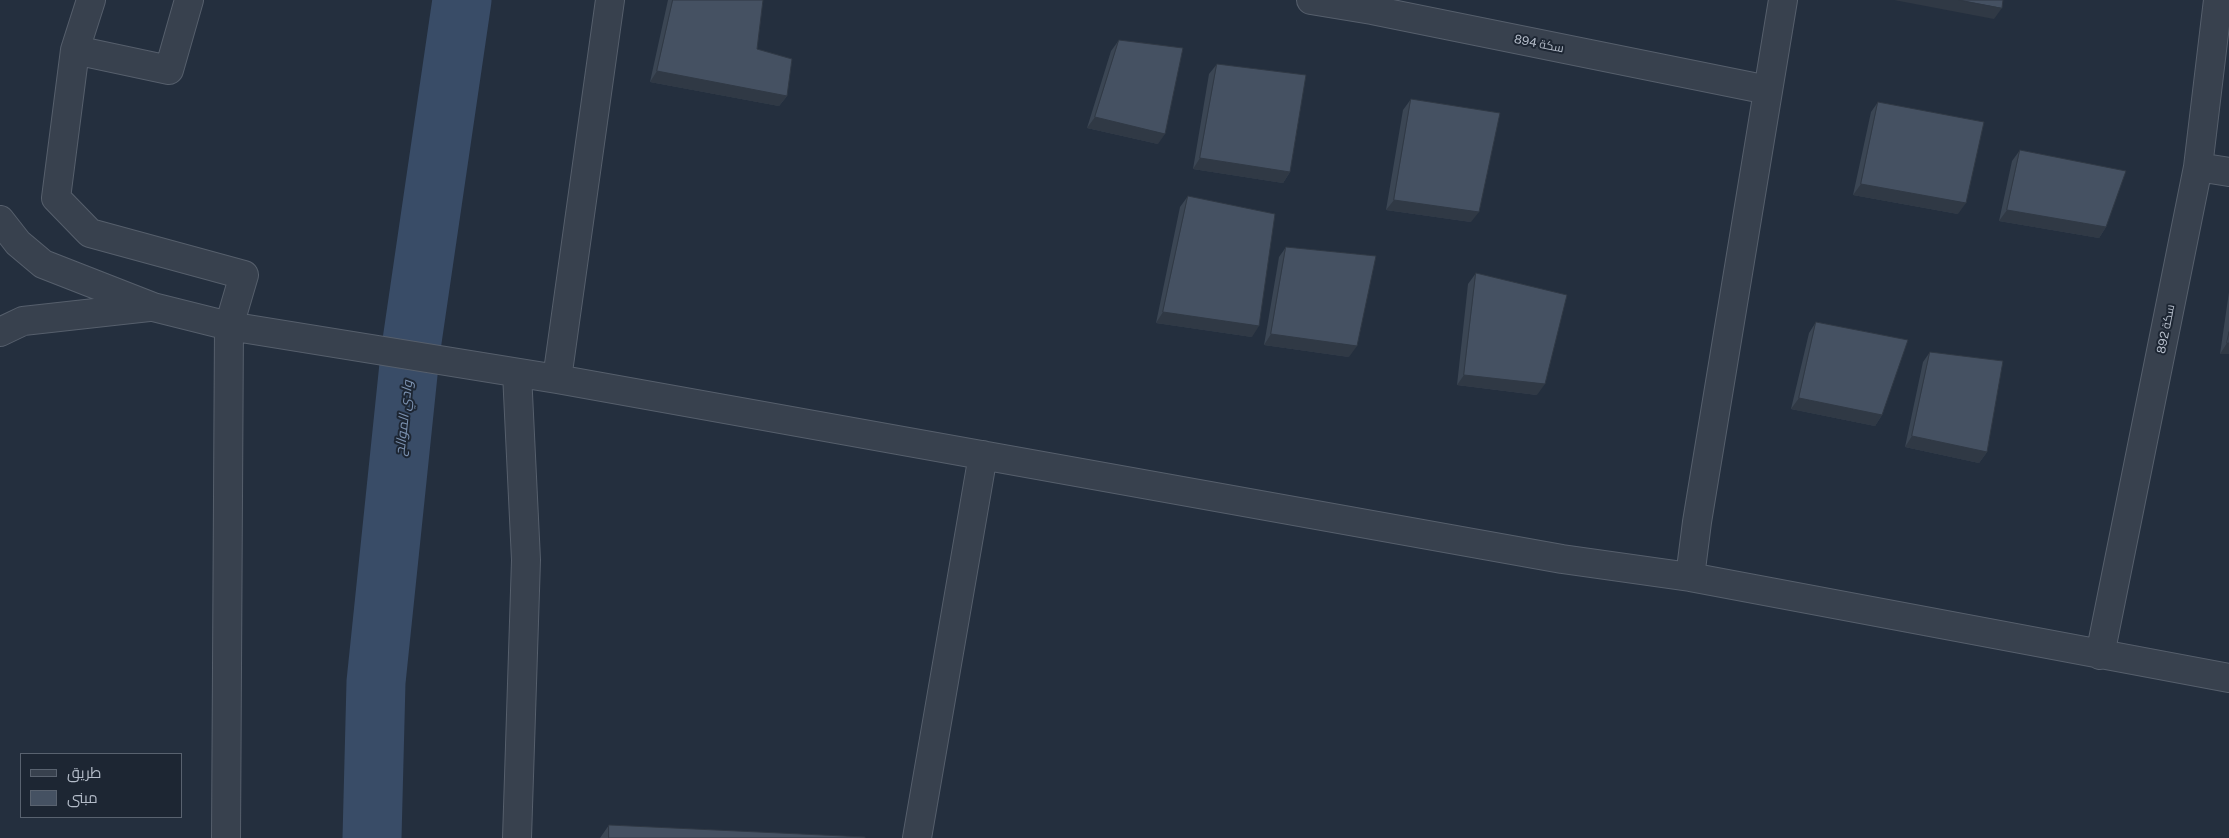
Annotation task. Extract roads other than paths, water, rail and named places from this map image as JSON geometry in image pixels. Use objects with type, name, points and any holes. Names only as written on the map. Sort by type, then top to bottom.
[{"type":"street","points":[[91,0],[75,50],[56,198],[90,233],[244,274],[229,326],[226,838]]},
{"type":"street","points":[[75,50],[169,70],[189,0]]},
{"type":"street","points":[[557,379],[610,0]]},
{"type":"street","name":"سكة 894","points":[[1310,0],[1373,5],[1768,90]]},
{"type":"street","points":[[1690,577],[1784,0]]},
{"type":"street","name":"سكة 892","points":[[2100,655],[2198,167],[2218,0]]},
{"type":"street","points":[[2198,167],[2229,172]]},
{"type":"street","points":[[0,220],[18,243],[43,264],[153,307],[229,326],[557,379],[1562,559],[1690,577],[2229,678]]},
{"type":"street","points":[[0,332],[23,321],[153,307]]},
{"type":"street","points":[[517,373],[526,560],[517,838]]},
{"type":"street","points":[[917,838],[983,455]]},
{"type":"waterway","name":"وادي الموالح","points":[[372,838],[376,682],[410,355],[462,0]]}]
